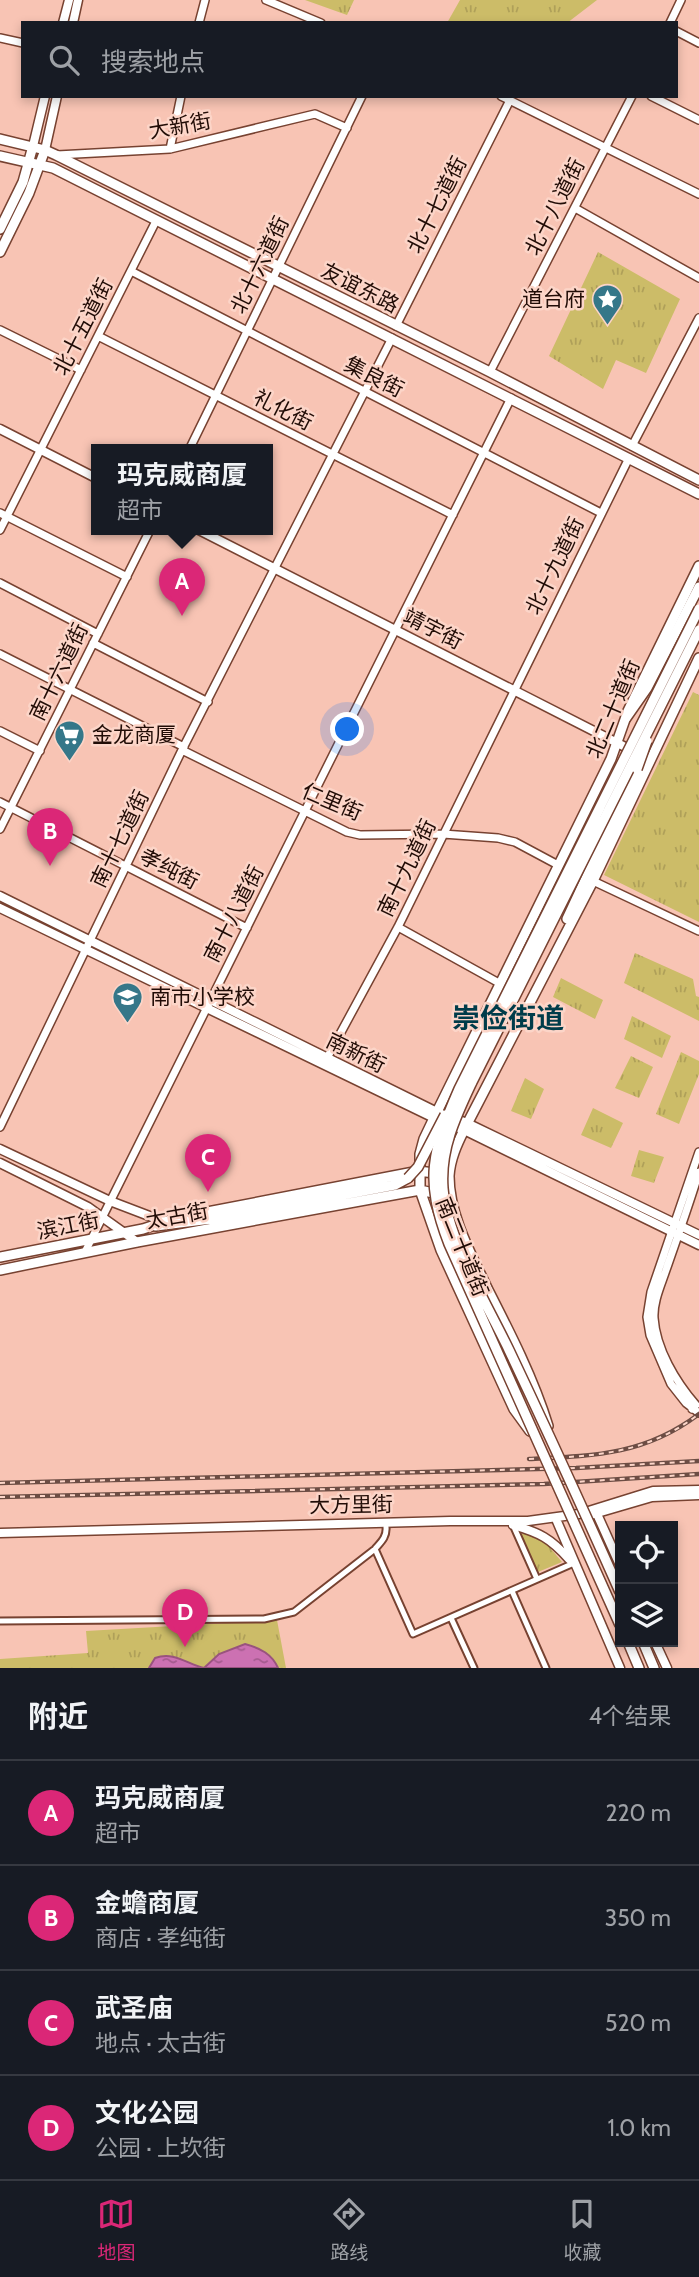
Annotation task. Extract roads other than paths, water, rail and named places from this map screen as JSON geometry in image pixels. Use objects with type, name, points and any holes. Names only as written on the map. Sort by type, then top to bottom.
[{"type":"main road","points":[[64,21],[69,0]]},
{"type":"main road","points":[[73,21],[78,0]]},
{"type":"main road","points":[[0,229],[23,182],[45,98]]},
{"type":"main road","points":[[0,252],[41,164],[57,98]]},
{"type":"main road","name":"友谊东路","points":[[0,139],[33,146],[56,155],[490,372],[699,480]]},
{"type":"main road","name":"友谊东路","points":[[0,156],[53,168],[699,494]]},
{"type":"main road","points":[[0,429],[91,475]]},
{"type":"main road","name":"靖宇街","points":[[209,535],[651,760]]},
{"type":"main road","name":"北二十道街","points":[[558,865],[618,743],[626,719],[699,566]]},
{"type":"main road","points":[[626,719],[647,688],[699,587]]},
{"type":"main road","points":[[615,1614],[449,1244],[435,1201],[435,1156],[459,1089],[699,609]]},
{"type":"main road","points":[[616,1584],[553,1441],[459,1247],[445,1201],[444,1156],[450,1130],[472,1082],[699,630]]},
{"type":"main road","points":[[590,879],[699,658]]},
{"type":"main road","points":[[590,879],[637,769],[656,713]]},
{"type":"main road","name":"南二十道街","points":[[541,1446],[514,1409],[441,1250],[420,1190],[419,1171],[424,1139],[558,865]]},
{"type":"main road","name":"南二十道街","points":[[553,1441],[534,1385],[466,1243],[451,1198],[449,1176],[454,1150],[590,879]]},
{"type":"main road","name":"南新街","points":[[0,896],[211,999],[435,1115]]},
{"type":"main road","name":"南新街","points":[[0,908],[206,1009],[435,1115],[466,1126],[677,1230],[699,1245]]},
{"type":"main road","name":"太古街","points":[[211,1220],[395,1185],[408,1178],[418,1167],[459,1089]]},
{"type":"main road","name":"太古街","points":[[0,1149],[110,1201],[165,1222]]},
{"type":"main road","name":"太古街","points":[[0,1163],[88,1207],[137,1241],[420,1190]]},
{"type":"main road","points":[[419,1171],[449,1176]]},
{"type":"main road","name":"太古街","points":[[143,1229],[165,1222],[419,1171]]},
{"type":"main road","points":[[420,1190],[451,1198]]},
{"type":"main road","name":"滨江街","points":[[0,1257],[143,1229]]},
{"type":"main road","name":"南新街","points":[[677,1230],[699,1235]]},
{"type":"main road","name":"滨江街","points":[[0,1270],[137,1241]]},
{"type":"main road","name":"大方里街","points":[[0,1535],[409,1522],[556,1521],[653,1491],[699,1490]]},
{"type":"main road","name":"大方里街","points":[[0,1535],[513,1525],[597,1514],[652,1497],[699,1495]]},
{"type":"main road","points":[[597,1514],[615,1554]]},
{"type":"main road","points":[[556,1521],[618,1667]]},
{"type":"main road","points":[[513,1525],[549,1538],[574,1563]]},
{"type":"main road","points":[[630,1647],[639,1668]]},
{"type":"main road","points":[[645,1647],[654,1668]]},
{"type":"main road","points":[[657,1647],[667,1668]]},
{"type":"street","points":[[200,21],[205,0]]},
{"type":"street","points":[[266,0],[316,21]]},
{"type":"street","points":[[671,21],[681,0]]},
{"type":"street","points":[[678,32],[699,43]]},
{"type":"street","points":[[0,38],[21,43]]},
{"type":"street","points":[[170,149],[181,98]]},
{"type":"street","name":"北十六道街","points":[[192,444],[361,98]]},
{"type":"street","points":[[506,98],[699,194]]},
{"type":"street","name":"北十八道街","points":[[490,372],[631,98]]},
{"type":"street","points":[[655,98],[699,120]]},
{"type":"street","name":"北十七道街","points":[[396,326],[510,100]]},
{"type":"street","name":"大新街","points":[[56,155],[170,149],[314,114],[347,128]]},
{"type":"street","points":[[575,208],[699,278]]},
{"type":"street","name":"北十五道街","points":[[0,530],[3,515],[41,450],[156,221]]},
{"type":"street","name":"集良街","points":[[131,271],[601,513]]},
{"type":"street","points":[[632,446],[699,318]]},
{"type":"street","points":[[0,330],[81,370]]},
{"type":"street","name":"礼化街","points":[[98,336],[453,515]]},
{"type":"street","points":[[276,569],[392,338]]},
{"type":"street","points":[[395,629],[511,398]]},
{"type":"street","name":"北十九道街","points":[[515,691],[629,458]]},
{"type":"street","points":[[3,515],[127,577]]},
{"type":"street","name":"南十六道街","points":[[0,829],[147,535]]},
{"type":"street","name":"南十七道街","points":[[0,1127],[128,867],[183,748],[276,569]]},
{"type":"street","points":[[0,583],[98,634]]},
{"type":"street","name":"南十八道街","points":[[85,1252],[395,629]]},
{"type":"street","points":[[93,643],[208,702]]},
{"type":"street","name":"仁里街","points":[[0,654],[347,831],[359,835],[443,834],[498,838],[515,842],[558,865]]},
{"type":"street","name":"南十九道街","points":[[327,1058],[398,927],[515,691]]},
{"type":"street","points":[[0,731],[40,751]]},
{"type":"street","name":"孝纯街","points":[[0,802],[247,928]]},
{"type":"street","points":[[558,865],[699,931]]},
{"type":"street","points":[[398,927],[499,983]]},
{"type":"street","points":[[677,1230],[699,1152]]},
{"type":"street","points":[[696,1411],[671,1384],[648,1328],[648,1305],[699,1172]]},
{"type":"street","name":"太古街","points":[[143,1229],[211,1220]]},
{"type":"street","points":[[513,1525],[537,1579]]},
{"type":"street","points":[[0,1621],[264,1619],[286,1616],[306,1605],[383,1541],[387,1533],[386,1527]]},
{"type":"street","points":[[374,1549],[413,1634],[574,1563]]},
{"type":"street","points":[[512,1591],[546,1668]]},
{"type":"street","points":[[451,1618],[474,1668]]},
{"type":"water","points":[[245,1644],[265,1652],[278,1668],[204,1668],[219,1654]]},
{"type":"water","points":[[168,1656],[204,1668],[149,1668],[155,1658]]},
{"type":"railway","points":[[529,1459],[618,1451],[659,1438],[699,1414]]},
{"type":"railway","points":[[0,1483],[576,1468],[699,1461]]},
{"type":"railway","points":[[0,1497],[544,1484],[699,1474]]},
{"type":"place","name":"道台府","points":[[608,326]]},
{"type":"place","name":"玛克威商厦","points":[[182,616]]},
{"type":"place","name":"金龙商厦","points":[[69,762]]},
{"type":"place","name":"金蟾商厦","points":[[50,866]]},
{"type":"place","name":"南市小学校","points":[[127,1024]]},
{"type":"place","name":"武圣庙","points":[[208,1192]]},
{"type":"place","name":"文化公园","points":[[185,1647]]},
{"type":"district","name":"崇俭街道","points":[[508,1018]]}]
